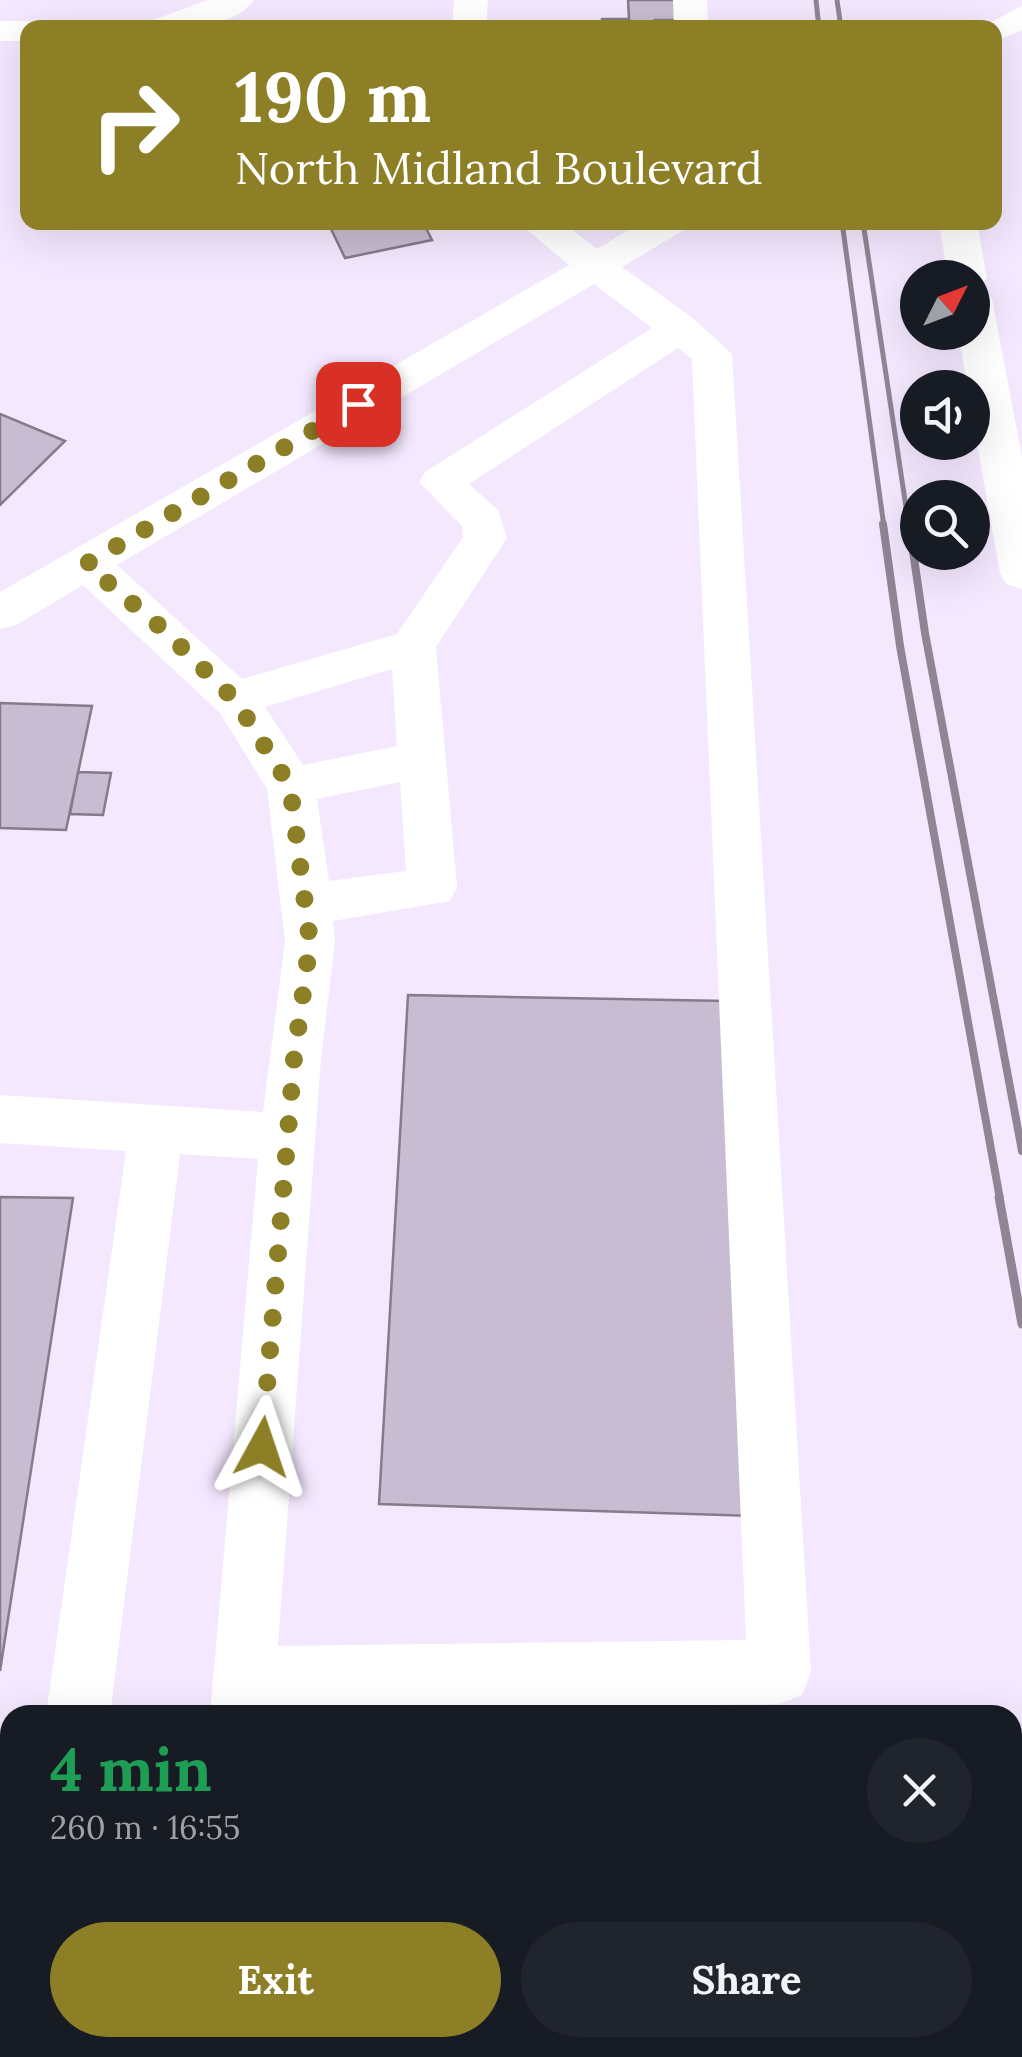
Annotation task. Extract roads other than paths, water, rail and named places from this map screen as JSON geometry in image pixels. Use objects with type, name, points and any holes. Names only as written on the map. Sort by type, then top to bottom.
[{"type":"street","points":[[192,20],[238,0]]},
{"type":"street","points":[[86,564],[164,630],[234,699],[290,786],[310,942],[287,1137],[242,1697],[779,1672],[712,354],[548,230]]},
{"type":"street","points":[[0,613],[657,230]]},
{"type":"street","points":[[959,230],[965,260]]},
{"type":"street","points":[[306,906],[432,887],[414,646],[485,538],[483,521],[440,482],[680,328]]},
{"type":"street","points":[[981,350],[1022,573]]},
{"type":"street","points":[[234,699],[414,646]]},
{"type":"street","points":[[290,786],[422,760]]},
{"type":"street","points":[[0,1119],[287,1137]]},
{"type":"street","points":[[79,1705],[156,1129]]},
{"type":"railway","points":[[816,0],[818,20]]},
{"type":"railway","points":[[837,0],[840,20]]},
{"type":"railway","points":[[843,230],[884,527]]},
{"type":"railway","points":[[864,230],[902,480]]},
{"type":"railway","points":[[883,524],[900,646],[1000,1199]]},
{"type":"railway","points":[[916,570],[1022,1151]]},
{"type":"railway","points":[[999,1197],[1022,1324]]}]
